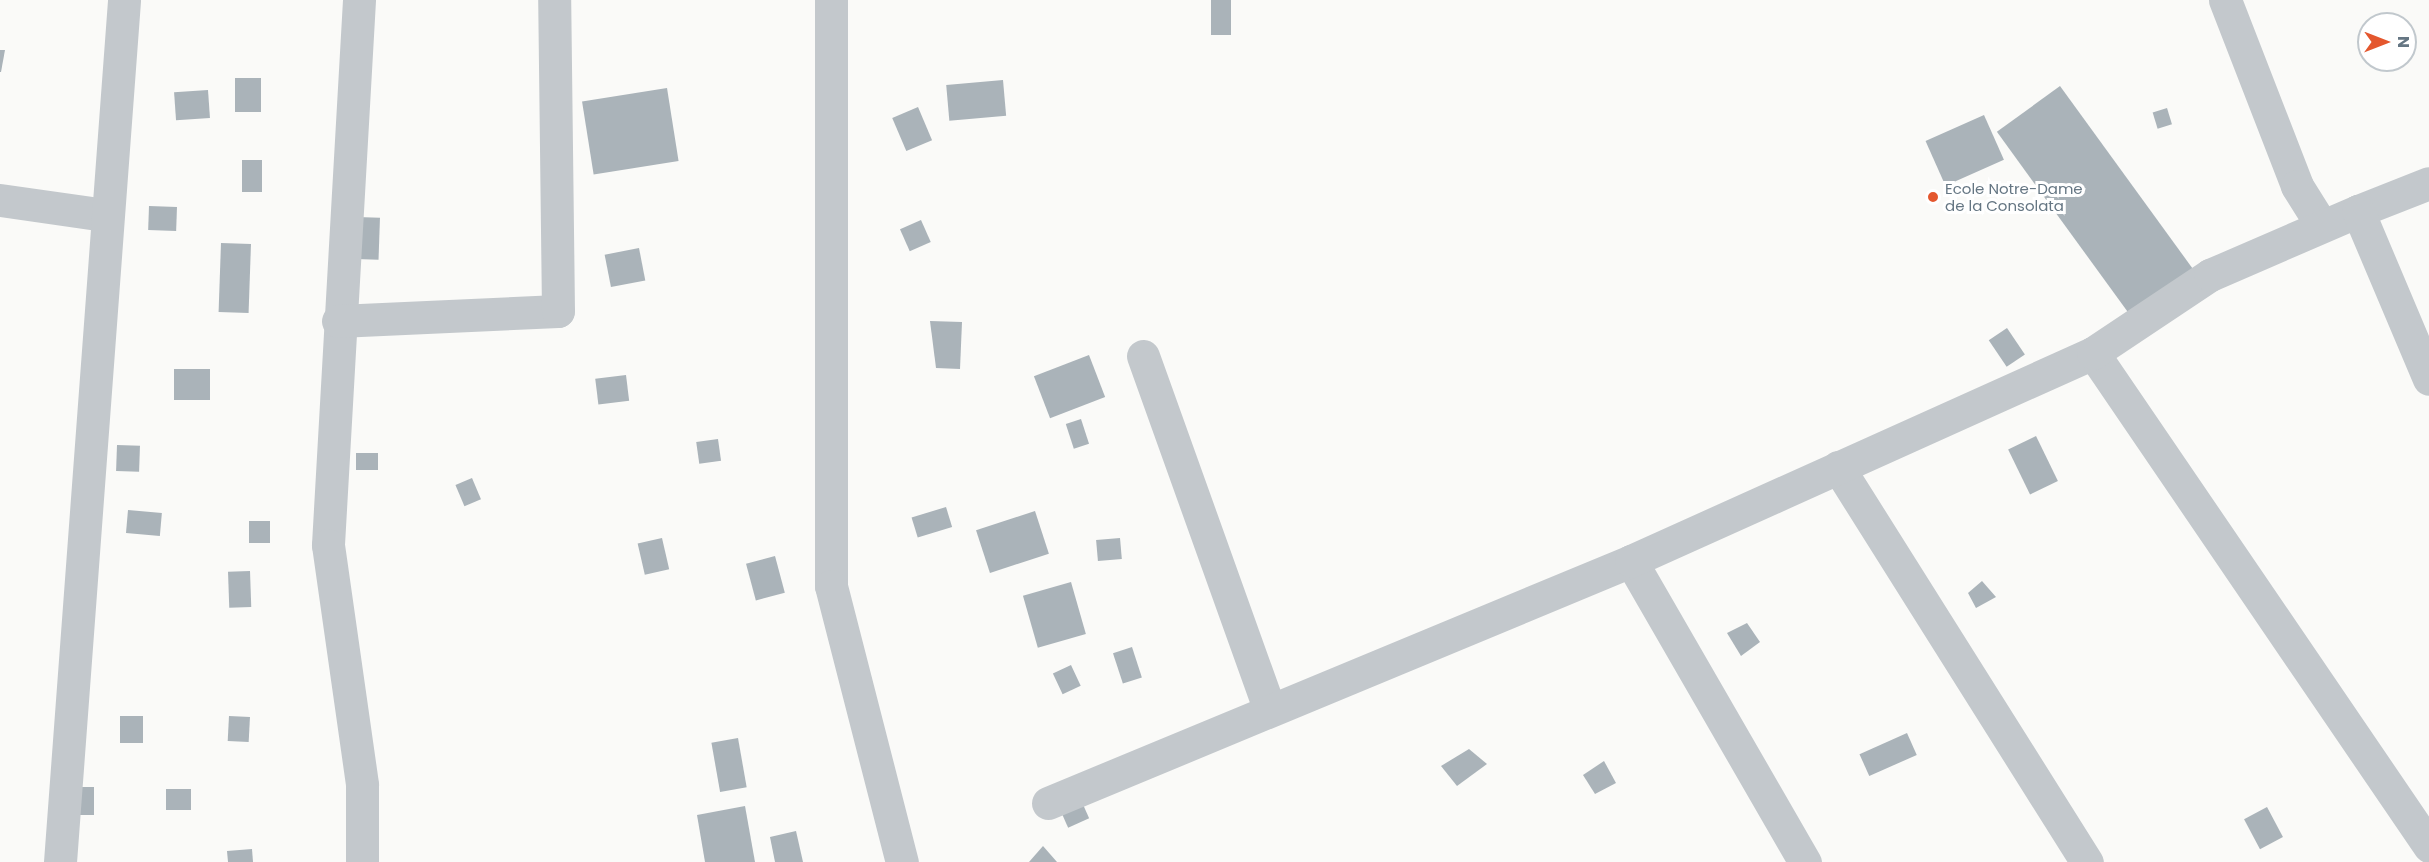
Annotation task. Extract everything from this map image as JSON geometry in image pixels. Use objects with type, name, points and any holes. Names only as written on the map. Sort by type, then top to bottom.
[{"type":"street","points":[[60,862],[106,215],[124,0]]},
{"type":"street","points":[[359,0],[338,321],[328,545],[362,785],[362,862]]},
{"type":"street","points":[[338,321],[558,310],[554,0]]},
{"type":"street","points":[[831,0],[831,586],[902,862]]},
{"type":"street","points":[[2225,0],[2297,186],[2322,226]]},
{"type":"street","points":[[1048,803],[1269,707],[1631,561],[2093,352],[2210,275],[2429,183]]},
{"type":"street","points":[[0,200],[106,215]]},
{"type":"street","points":[[2358,211],[2429,379]]},
{"type":"street","points":[[2093,352],[2429,846]]},
{"type":"street","points":[[1143,356],[1269,707]]},
{"type":"street","points":[[1838,467],[2086,862]]},
{"type":"street","points":[[1631,561],[1805,862]]},
{"type":"building","points":[[1211,0],[1231,0],[1231,35],[1211,35]]},
{"type":"building","points":[[0,50],[5,50],[1,72],[0,72]]},
{"type":"building","points":[[235,78],[261,78],[261,112],[235,112]]},
{"type":"building","points":[[1003,80],[1006,116],[949,121],[946,85]]},
{"type":"building","points":[[2060,86],[2194,270],[2131,316],[1997,132]]},
{"type":"building","points":[[667,88],[679,161],[594,175],[582,101]]},
{"type":"building","points":[[208,90],[210,118],[176,120],[174,92]]},
{"type":"building","points":[[918,107],[932,140],[906,151],[892,118]]},
{"type":"building","points":[[2167,108],[2172,124],[2158,129],[2153,112]]},
{"type":"building","points":[[1984,115],[2004,160],[1945,186],[1926,141]]},
{"type":"building","points":[[242,160],[262,160],[262,192],[242,192]]},
{"type":"building","points":[[149,206],[177,207],[176,231],[148,230]]},
{"type":"building","points":[[357,217],[380,218],[379,260],[356,259]]},
{"type":"building","points":[[921,220],[931,242],[910,251],[900,229]]},
{"type":"building","points":[[221,243],[251,244],[249,313],[219,312]]},
{"type":"building","points":[[639,248],[645,280],[611,287],[605,255]]},
{"type":"building","points":[[930,321],[962,322],[960,369],[936,368]]},
{"type":"building","points":[[2007,328],[2025,355],[2007,367],[1989,340]]},
{"type":"building","points":[[1089,355],[1105,397],[1050,418],[1034,376]]},
{"type":"building","points":[[174,369],[210,369],[210,400],[174,400]]},
{"type":"building","points":[[626,375],[629,401],[598,405],[595,379]]},
{"type":"building","points":[[1081,419],[1089,444],[1074,449],[1066,424]]},
{"type":"building","points":[[2036,436],[2058,481],[2030,495],[2008,450]]},
{"type":"building","points":[[718,439],[721,461],[699,464],[696,442]]},
{"type":"building","points":[[117,445],[140,446],[139,472],[116,471]]},
{"type":"building","points":[[356,453],[378,453],[378,470],[356,470]]},
{"type":"building","points":[[472,478],[481,499],[464,506],[455,485]]},
{"type":"building","points":[[946,507],[952,527],[918,538],[912,518]]},
{"type":"building","points":[[128,510],[162,513],[160,536],[126,533]]},
{"type":"building","points":[[1035,511],[1049,554],[990,573],[976,530]]},
{"type":"building","points":[[249,521],[270,521],[270,543],[249,543]]},
{"type":"building","points":[[662,538],[669,569],[645,575],[638,544]]},
{"type":"building","points":[[1120,538],[1122,559],[1098,561],[1096,540]]},
{"type":"building","points":[[775,556],[785,593],[756,600],[746,564]]},
{"type":"building","points":[[250,571],[251,607],[229,608],[228,572]]},
{"type":"building","points":[[1982,581],[1996,597],[1976,608],[1968,593]]},
{"type":"building","points":[[1071,582],[1086,634],[1038,648],[1023,596]]},
{"type":"building","points":[[1747,623],[1760,642],[1741,656],[1727,633]]},
{"type":"building","points":[[1132,647],[1142,677],[1123,684],[1113,653]]},
{"type":"building","points":[[1071,665],[1081,686],[1063,694],[1053,673]]},
{"type":"building","points":[[120,716],[143,716],[143,743],[120,743]]},
{"type":"building","points":[[229,716],[250,717],[249,742],[228,741]]},
{"type":"building","points":[[1907,733],[1917,755],[1869,776],[1859,754]]},
{"type":"building","points":[[738,738],[747,787],[720,792],[711,743]]},
{"type":"building","points":[[1469,749],[1487,764],[1457,786],[1441,766]]},
{"type":"building","points":[[1604,761],[1616,783],[1595,794],[1583,775]]},
{"type":"building","points":[[80,787],[94,787],[94,815],[80,815]]},
{"type":"building","points":[[166,789],[191,789],[191,810],[166,810]]},
{"type":"building","points":[[1081,800],[1089,818],[1068,828],[1060,809]]},
{"type":"building","points":[[745,806],[755,862],[705,862],[697,815]]},
{"type":"building","points":[[2267,807],[2283,837],[2260,849],[2244,819]]},
{"type":"building","points":[[796,831],[803,862],[775,862],[770,837]]},
{"type":"building","points":[[1043,846],[1057,862],[1029,862]]},
{"type":"building","points":[[252,849],[253,862],[228,862],[227,851]]},
{"type":"place","name":"Ecole Notre-Dame de la Consolata","points":[[1933,197]]}]
